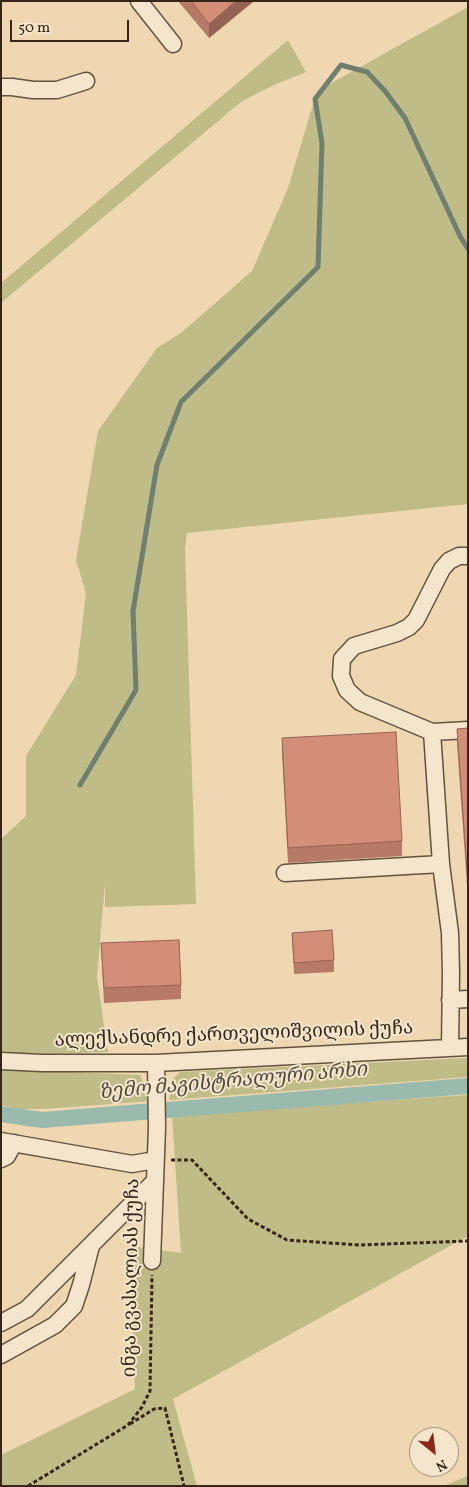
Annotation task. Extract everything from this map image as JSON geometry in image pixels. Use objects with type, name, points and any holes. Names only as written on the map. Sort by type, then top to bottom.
[{"type":"street","points":[[139,1],[173,44]]},
{"type":"street","points":[[1,87],[12,86],[33,90],[57,90],[86,81]]},
{"type":"street","points":[[468,556],[459,556],[449,561],[442,570],[416,620],[409,627],[397,633],[354,646],[342,659],[341,676],[347,690],[360,702],[432,732],[468,730]]},
{"type":"street","points":[[432,732],[441,864],[450,933],[452,973],[450,1048]]},
{"type":"street","points":[[286,873],[441,864]]},
{"type":"street","points":[[450,1000],[468,999]]},
{"type":"street","name":"ალექსანდრე ქართველიშვილის ქუჩა","points":[[1,1060],[42,1063],[156,1063],[468,1047]]},
{"type":"street","name":"ინგა გვასალიას ქუჩა","points":[[152,1261],[157,1128],[156,1063]]},
{"type":"street","points":[[1,1159],[7,1156],[8,1142],[132,1164],[155,1160]]},
{"type":"street","points":[[1,1323],[27,1309],[154,1181]]},
{"type":"street","points":[[1,1355],[55,1325],[74,1306],[91,1245]]},
{"type":"path","points":[[155,1160],[192,1160],[248,1218],[287,1240],[359,1244],[468,1241]]},
{"type":"path","name":"ინგა გვასალიას ქუჩა","points":[[28,1486],[128,1425],[142,1407],[150,1391],[152,1261]]},
{"type":"path","points":[[128,1425],[154,1409],[165,1408],[184,1486]]},
{"type":"shaded area","points":[[468,7],[468,504],[187,533],[185,549],[196,904],[105,907],[105,883],[97,977],[108,1052],[16,1055],[1,1051],[1,839],[26,816],[26,756],[76,675],[86,593],[76,560],[98,431],[157,348],[181,333],[252,271],[288,188],[317,91]]},
{"type":"shaded area","points":[[288,40],[306,72],[242,101],[1,303],[1,283]]},
{"type":"shaded area","points":[[468,1058],[468,1077],[169,1100],[172,1080],[180,1072]]},
{"type":"shaded area","points":[[1,1066],[28,1070],[140,1075],[151,1101],[44,1109],[19,1109],[2,1105]]},
{"type":"shaded area","points":[[468,1095],[468,1236],[173,1399],[197,1486],[1,1486],[1,1455],[135,1389],[130,1246],[181,1253],[172,1115]]},
{"type":"shaded area","points":[[468,1476],[468,1486],[446,1486],[446,1485]]},
{"type":"building","points":[[191,1],[236,1],[209,24]]},
{"type":"building","points":[[468,728],[468,884],[457,729]]},
{"type":"building","points":[[396,732],[402,841],[288,848],[282,738]]},
{"type":"building","points":[[332,930],[334,960],[294,963],[292,933]]},
{"type":"building","points":[[179,940],[181,985],[104,988],[101,943]]},
{"type":"waterway","points":[[80,785],[136,690],[133,611],[157,465],[181,402],[318,267],[322,143],[315,99],[341,65],[367,72],[385,91],[405,118],[460,236],[468,249]]},
{"type":"waterway","name":"ზემო მაგისტრალური არხი","points":[[1,1114],[42,1120],[468,1086]]}]
